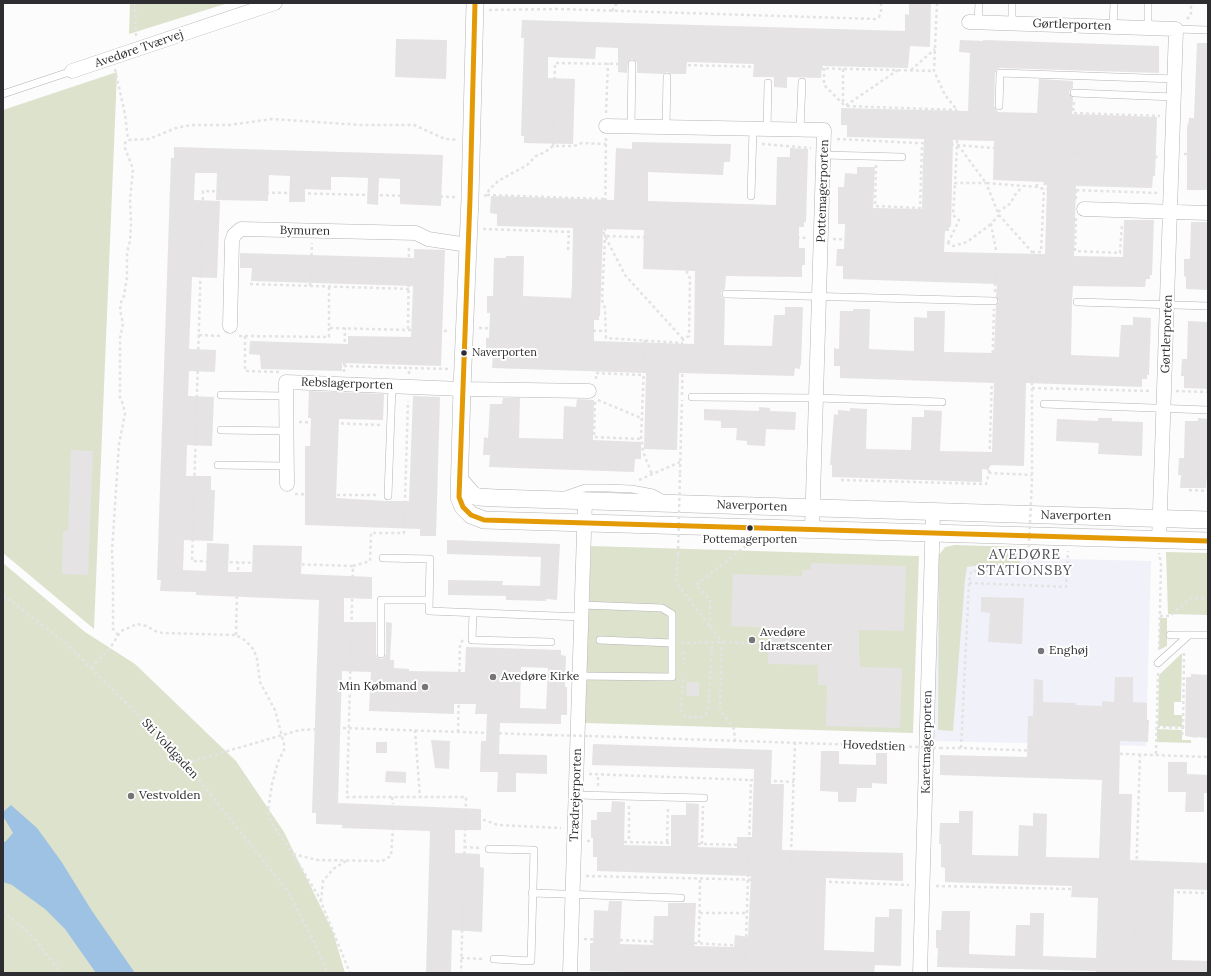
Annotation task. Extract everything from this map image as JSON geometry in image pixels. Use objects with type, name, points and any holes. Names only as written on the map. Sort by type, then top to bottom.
[{"type":"street","name":"Avedøre Tværvej","points":[[72,71],[275,3]]},
{"type":"street","points":[[459,479],[462,370],[469,237],[475,6]]},
{"type":"street","name":"Gørtlerporten","points":[[974,22],[1176,29],[1159,540]]},
{"type":"street","name":"Pottemagerporten","points":[[606,126],[824,130],[812,530]]},
{"type":"street","points":[[1079,209],[1208,213]]},
{"type":"street","name":"Bymuren","points":[[230,333],[232,241],[234,235],[241,229],[416,233],[428,239],[469,237]]},
{"type":"street","name":"Rebslagerporten","points":[[287,484],[286,382],[592,394]]},
{"type":"street","name":"Naverporten","points":[[459,479],[469,492],[478,497],[1208,520]]},
{"type":"street","name":"Naverporten","points":[[459,479],[460,502],[466,512],[484,520],[1208,541]]},
{"type":"street","name":"Trædrejerporten","points":[[570,973],[585,501]]},
{"type":"street","name":"Karetmagerporten","points":[[920,973],[933,512]]},
{"type":"lane","points":[[974,22],[979,3]]},
{"type":"lane","points":[[1012,3],[1012,23]]},
{"type":"lane","points":[[1113,27],[1114,3]]},
{"type":"lane","points":[[1148,3],[1148,28]]},
{"type":"lane","name":"Gørtlerporten","points":[[1176,29],[1208,30]]},
{"type":"lane","points":[[631,126],[632,64]]},
{"type":"lane","name":"Avedøre Tværvej","points":[[3,94],[72,71]]},
{"type":"lane","points":[[999,106],[1000,73],[1175,79]]},
{"type":"lane","points":[[666,127],[667,76]]},
{"type":"lane","points":[[800,130],[802,82]]},
{"type":"lane","points":[[751,196],[753,143],[760,129],[768,83]]},
{"type":"lane","points":[[1074,93],[1174,98]]},
{"type":"lane","points":[[824,157],[902,157]]},
{"type":"lane","points":[[726,294],[994,301]]},
{"type":"lane","points":[[1077,302],[1208,306]]},
{"type":"lane","points":[[388,496],[392,386]]},
{"type":"lane","points":[[221,395],[286,396]]},
{"type":"lane","points":[[692,397],[816,398],[942,402]]},
{"type":"lane","points":[[1044,404],[1208,410]]},
{"type":"lane","points":[[221,430],[286,426]]},
{"type":"lane","points":[[218,465],[286,466]]},
{"type":"lane","points":[[552,500],[585,488],[606,488],[632,489],[653,493],[672,504]]},
{"type":"lane","points":[[383,558],[430,559],[429,611],[473,613],[662,608],[672,614],[672,677],[580,676]]},
{"type":"lane","points":[[381,654],[381,600],[429,600]]},
{"type":"lane","points":[[473,613],[472,640],[551,642]]},
{"type":"lane","points":[[1170,635],[1187,637],[1208,636]]},
{"type":"lane","points":[[1158,663],[1187,637]]},
{"type":"lane","points":[[600,640],[672,643]]},
{"type":"lane","points":[[576,795],[704,798]]},
{"type":"lane","points":[[489,849],[534,850],[531,960],[494,959]]},
{"type":"lane","points":[[532,893],[572,893],[682,898]]},
{"type":"path","points":[[135,3],[136,35],[139,49]]},
{"type":"path","points":[[612,11],[617,3]]},
{"type":"path","points":[[475,6],[875,19],[879,17],[881,13],[881,3]]},
{"type":"path","points":[[937,3],[934,71],[945,95],[957,110],[957,145],[953,214],[959,220],[948,243]]},
{"type":"path","points":[[1176,29],[1191,15],[1191,3]]},
{"type":"path","points":[[911,70],[935,48]]},
{"type":"path","points":[[112,58],[125,114],[128,140],[125,144],[125,148],[133,169],[130,200],[130,241],[127,253],[127,277],[120,310],[123,324],[120,338],[120,398],[125,414],[119,444],[112,551],[113,629],[118,635]]},
{"type":"path","points":[[553,146],[555,63],[934,71]]},
{"type":"path","points":[[608,63],[605,234],[602,300],[605,308],[606,338],[683,341],[689,336],[690,278],[687,274],[688,238]]},
{"type":"path","points":[[824,68],[824,85],[844,105],[957,110]]},
{"type":"path","points":[[842,69],[844,105]]},
{"type":"path","points":[[844,105],[898,70]]},
{"type":"path","points":[[1074,93],[1073,113],[1174,116]]},
{"type":"path","points":[[128,140],[149,139],[176,128],[191,125],[229,125],[272,119],[362,125],[414,125],[445,139],[472,141]]},
{"type":"path","points":[[824,138],[957,145],[1038,152],[1162,157],[1172,154],[1208,155]]},
{"type":"path","points":[[487,195],[489,190],[498,181],[527,165],[536,156],[553,146],[574,146],[582,143],[614,141]]},
{"type":"path","points":[[753,143],[812,148],[824,157]]},
{"type":"path","points":[[876,156],[875,206],[920,208],[922,144]]},
{"type":"path","points":[[957,145],[986,183],[999,215],[1032,252],[1032,480],[1028,564],[1023,570],[971,571],[969,583],[961,748]]},
{"type":"path","points":[[1037,187],[1038,152]]},
{"type":"path","points":[[955,183],[986,183],[1037,187],[1044,190],[1171,193]]},
{"type":"path","points":[[998,212],[1011,203],[1014,196],[1022,186]]},
{"type":"path","points":[[1032,252],[1041,252],[1044,190]]},
{"type":"path","points":[[1076,190],[1079,209],[1076,251],[1120,253],[1122,210]]},
{"type":"path","points":[[409,368],[404,533],[371,533],[370,561],[354,566],[192,561],[203,191],[470,198],[487,195],[605,199]]},
{"type":"path","points":[[469,237],[569,232],[729,240],[734,235],[948,243],[953,246],[967,242],[991,224],[999,215]]},
{"type":"path","points":[[841,480],[986,484],[989,473],[996,250],[991,224]]},
{"type":"path","points":[[310,286],[312,231]]},
{"type":"path","points":[[568,250],[569,232]]},
{"type":"path","points":[[408,329],[410,233]]},
{"type":"path","points":[[605,234],[625,275],[683,341],[678,555],[676,582],[722,642],[720,710],[734,729],[735,741]]},
{"type":"path","points":[[250,284],[409,289]]},
{"type":"path","points":[[199,335],[230,333],[245,336],[329,338],[329,287]]},
{"type":"path","points":[[329,328],[464,328],[606,331]]},
{"type":"path","points":[[337,373],[344,373],[346,328]]},
{"type":"path","points":[[245,336],[245,371],[283,372]]},
{"type":"path","points":[[644,340],[640,439],[642,441],[643,452],[652,474]]},
{"type":"path","points":[[344,366],[462,370]]},
{"type":"path","points":[[640,439],[594,437],[592,394],[596,374],[643,375]]},
{"type":"path","points":[[1032,388],[1208,392]]},
{"type":"path","points":[[592,394],[641,418]]},
{"type":"path","points":[[286,426],[390,426]]},
{"type":"path","points":[[634,482],[680,462]]},
{"type":"path","points":[[989,473],[1032,475]]},
{"type":"path","points":[[287,484],[292,494],[323,495]]},
{"type":"path","points":[[1189,490],[1208,491]]},
{"type":"path","points":[[337,495],[405,496]]},
{"type":"path","points":[[710,627],[710,600],[696,585],[770,528]]},
{"type":"path","points":[[969,583],[1066,587],[1069,537]]},
{"type":"path","points":[[1156,754],[1161,565],[1159,559],[1159,540]]},
{"type":"path","points":[[238,562],[238,570]]},
{"type":"path","points":[[354,566],[347,797],[466,798],[461,973]]},
{"type":"path","points":[[236,635],[237,592]]},
{"type":"path","name":"Sti Voldgaden","points":[[3,595],[67,644],[186,763],[232,823],[287,890],[316,945],[327,973]]},
{"type":"path","points":[[1160,616],[1170,616],[1191,598],[1208,599]]},
{"type":"path","points":[[91,668],[110,648],[121,631],[137,624],[147,626],[162,633],[236,635],[246,641],[254,650],[260,682],[275,710],[284,744],[284,750],[275,774],[268,811],[270,819],[275,829],[293,854],[321,903],[350,973]]},
{"type":"path","points":[[458,732],[460,644],[466,636]]},
{"type":"path","points":[[1182,735],[1187,637]]},
{"type":"path","points":[[686,643],[722,642],[764,644]]},
{"type":"path","points":[[672,643],[684,654],[683,668]]},
{"type":"path","points":[[683,675],[681,710],[686,717],[702,717],[708,712],[712,643]]},
{"type":"path","points":[[1157,727],[1183,728]]},
{"type":"path","name":"Hovedstien","points":[[343,728],[1156,754],[1208,757]]},
{"type":"path","points":[[186,763],[300,730],[320,729]]},
{"type":"path","points":[[415,730],[420,797]]},
{"type":"path","points":[[789,973],[790,881],[795,743]]},
{"type":"path","points":[[1132,973],[1140,754]]},
{"type":"path","points":[[593,774],[794,782]]},
{"type":"path","points":[[598,775],[598,788]]},
{"type":"path","points":[[745,973],[751,780]]},
{"type":"path","points":[[392,797],[393,804]]},
{"type":"path","points":[[628,804],[628,842]]},
{"type":"path","points":[[667,842],[668,806]]},
{"type":"path","points":[[702,844],[703,807]]},
{"type":"path","points":[[465,819],[484,820],[498,826],[574,834],[611,841]]},
{"type":"path","points":[[293,854],[317,860],[382,861],[391,856],[393,827]]},
{"type":"path","points":[[624,842],[685,843]]},
{"type":"path","points":[[698,844],[748,845]]},
{"type":"path","points":[[464,847],[489,849]]},
{"type":"path","points":[[321,903],[323,881],[333,869],[346,861]]},
{"type":"path","points":[[573,876],[768,880]]},
{"type":"path","points":[[699,943],[700,878]]},
{"type":"path","points":[[781,880],[923,886],[1115,890]]},
{"type":"path","points":[[1129,891],[1208,893]]},
{"type":"path","points":[[3,911],[34,938],[61,973]]},
{"type":"path","points":[[700,913],[746,913]]},
{"type":"path","points":[[571,939],[608,940]]},
{"type":"path","points":[[620,940],[682,943]]},
{"type":"path","points":[[694,943],[745,946]]},
{"type":"path","points":[[461,958],[494,959]]},
{"type":"shaded area","name":"Enghøj","points":[[936,556],[1151,561],[1146,746],[932,741]]},
{"type":"green space","points":[[130,3],[225,3],[225,4],[129,34]]},
{"type":"green space","points":[[117,72],[94,629],[3,553],[3,110]]},
{"type":"green space","points":[[955,545],[1022,547],[1020,565],[967,567],[953,731],[938,730],[939,555],[945,547]]},
{"type":"green space","name":"Avedøre Idrætscenter","points":[[591,546],[919,556],[913,733],[585,723]]},
{"type":"green space","points":[[1166,552],[1208,553],[1208,615],[1168,614]]},
{"type":"green space","name":"Vestvolden","points":[[3,563],[85,632],[135,664],[236,761],[284,832],[333,932],[345,973],[3,973]]},
{"type":"green space","points":[[1160,618],[1167,618],[1167,646],[1159,650]]},
{"type":"green space","points":[[1182,653],[1181,702],[1174,702],[1174,715],[1182,715],[1182,727],[1158,726],[1159,675]]},
{"type":"green space","points":[[1157,729],[1182,730],[1182,740],[1191,740],[1191,743],[1157,742]]},
{"type":"water","points":[[11,805],[37,828],[61,861],[92,911],[135,973],[96,973],[65,929],[45,909],[12,885],[3,882],[3,843],[13,833],[3,816],[3,812]]},
{"type":"building","points":[[909,3],[931,3],[930,47],[910,46],[908,68],[822,66],[821,78],[787,77],[787,88],[774,87],[774,77],[753,77],[754,64],[687,62],[686,74],[671,74],[667,72],[663,74],[637,73],[637,62],[632,59],[628,62],[627,73],[618,72],[618,48],[596,47],[595,59],[548,57],[548,78],[575,79],[573,144],[524,143],[524,136],[521,136],[524,38],[521,38],[522,20],[905,31],[905,14],[909,15]]},
{"type":"building","points":[[396,39],[447,40],[446,79],[395,77]]},
{"type":"building","points":[[960,40],[1159,46],[1159,73],[1000,68],[997,69],[995,73],[994,106],[998,112],[1037,113],[1039,79],[1073,81],[1073,88],[1069,93],[1073,98],[1072,114],[1157,117],[1155,176],[1153,176],[1152,188],[1076,186],[1074,256],[1123,257],[1124,220],[1154,220],[1152,275],[1150,275],[1150,279],[1146,279],[1145,287],[1073,286],[1072,302],[1071,355],[1119,357],[1121,325],[1133,325],[1133,317],[1151,318],[1149,375],[1147,375],[1147,379],[1142,379],[1142,387],[1026,383],[1024,466],[989,465],[989,470],[982,469],[982,482],[832,477],[832,465],[830,465],[834,414],[838,415],[838,410],[850,411],[850,408],[867,409],[866,449],[911,450],[912,417],[924,417],[924,410],[942,411],[940,451],[992,452],[994,383],[840,378],[840,366],[834,366],[834,348],[839,349],[840,311],[853,311],[853,309],[870,309],[869,349],[914,351],[914,317],[927,318],[927,311],[945,311],[944,352],[994,353],[996,305],[999,302],[996,297],[997,284],[843,279],[843,266],[836,266],[837,249],[844,249],[845,224],[838,224],[838,187],[844,187],[845,173],[857,174],[857,167],[875,167],[873,208],[922,209],[924,139],[847,137],[847,125],[841,125],[841,108],[968,111],[970,53],[959,52]],"holes":[[[953,140],[994,141],[993,180],[1044,182],[1043,185],[1047,185],[1045,254],[944,252],[945,231],[949,231],[949,227],[951,227]]]},
{"type":"building","points":[[1197,43],[1208,43],[1208,190],[1187,190],[1187,125],[1189,118],[1194,118]]},
{"type":"building","points":[[632,142],[731,144],[730,162],[724,162],[723,175],[648,172],[648,201],[776,205],[777,157],[790,157],[790,148],[808,149],[806,222],[804,222],[804,227],[799,227],[799,248],[805,248],[805,265],[802,265],[802,277],[726,276],[725,289],[721,293],[722,297],[725,299],[724,345],[772,346],[774,315],[785,315],[785,307],[803,307],[800,369],[795,368],[794,376],[679,373],[677,450],[644,449],[646,373],[492,368],[493,355],[486,355],[486,338],[489,338],[490,313],[487,313],[487,296],[493,296],[494,258],[524,256],[523,296],[571,298],[572,285],[573,228],[497,226],[497,214],[490,213],[491,196],[614,200],[616,148],[632,149]],"holes":[[[603,229],[644,230],[643,269],[695,271],[694,344],[594,341],[594,320],[599,320],[600,316]]]},
{"type":"building","points":[[174,147],[443,155],[441,206],[400,204],[400,179],[379,178],[378,205],[367,204],[368,178],[344,177],[331,177],[331,190],[305,189],[305,202],[289,202],[290,176],[269,175],[268,201],[216,200],[217,173],[195,173],[194,200],[220,201],[217,278],[192,277],[189,349],[216,350],[215,372],[189,371],[188,396],[214,397],[212,446],[187,445],[186,476],[211,476],[211,490],[215,490],[213,541],[184,540],[183,570],[206,571],[207,543],[229,544],[228,572],[252,572],[253,545],[302,546],[301,574],[372,577],[372,599],[344,598],[344,622],[376,622],[376,654],[377,657],[381,659],[384,658],[386,654],[386,622],[392,623],[390,660],[394,660],[394,668],[409,669],[409,671],[465,672],[466,647],[561,650],[561,655],[566,656],[565,687],[567,687],[567,715],[561,715],[561,724],[500,723],[499,754],[547,755],[547,774],[516,773],[516,792],[497,792],[498,772],[480,772],[481,741],[486,741],[487,714],[475,714],[476,704],[454,704],[454,714],[369,711],[371,672],[342,671],[338,803],[481,809],[481,830],[455,830],[455,853],[480,854],[480,867],[484,868],[482,932],[452,930],[451,973],[426,973],[430,831],[341,828],[343,825],[316,824],[316,813],[312,813],[319,600],[196,595],[196,592],[160,591],[161,580],[157,580],[171,158],[174,158]],"holes":[[[521,667],[548,668],[546,709],[520,708]]]},
{"type":"building","points":[[1191,222],[1208,222],[1208,290],[1186,289],[1184,259],[1190,259]]},
{"type":"building","points":[[414,249],[445,250],[441,366],[342,363],[342,371],[261,369],[260,355],[249,354],[250,341],[348,344],[348,336],[411,337],[413,286],[251,281],[252,268],[240,268],[240,253],[414,258]]},
{"type":"building","points":[[1188,321],[1208,322],[1208,389],[1184,388],[1184,376],[1181,376],[1182,359],[1187,359]]},
{"type":"building","points":[[309,391],[384,394],[383,420],[339,419],[336,498],[387,501],[409,501],[413,396],[440,397],[436,536],[420,536],[420,529],[305,525],[305,446],[310,446],[311,418],[308,418]]},
{"type":"building","points":[[503,398],[520,398],[519,438],[563,439],[564,406],[576,407],[577,399],[594,400],[593,440],[641,442],[641,459],[635,459],[634,472],[489,467],[490,455],[483,455],[484,437],[488,438],[490,404],[502,404]]},
{"type":"building","points":[[759,407],[770,408],[770,411],[796,412],[795,430],[766,429],[765,446],[747,445],[747,441],[736,440],[737,428],[721,428],[721,421],[704,420],[704,409],[759,411]]},
{"type":"building","points":[[1098,418],[1112,418],[1112,421],[1143,422],[1142,456],[1098,454],[1099,443],[1056,441],[1057,419],[1098,421]]},
{"type":"building","points":[[1198,418],[1208,419],[1208,476],[1206,488],[1180,488],[1181,475],[1178,475],[1179,458],[1184,458],[1185,421],[1198,421]]},
{"type":"building","points":[[71,450],[93,451],[88,575],[62,574],[63,531],[68,531]]},
{"type":"building","points":[[447,540],[560,544],[557,600],[506,600],[506,596],[448,595],[448,580],[503,581],[502,585],[540,586],[541,557],[447,554]]},
{"type":"building","points":[[811,563],[906,566],[904,631],[859,630],[860,667],[902,668],[900,728],[826,726],[827,685],[818,685],[818,665],[768,664],[769,628],[731,626],[733,574],[802,576],[802,570],[811,570]]},
{"type":"building","points":[[981,597],[1024,598],[1022,644],[988,642],[990,613],[981,612]]},
{"type":"building","points":[[1191,674],[1208,675],[1208,738],[1185,736],[1186,677],[1191,677]]},
{"type":"building","points":[[1115,677],[1133,677],[1133,702],[1147,703],[1147,720],[1149,720],[1148,742],[1120,741],[1119,794],[1132,794],[1130,860],[1208,863],[1208,890],[1174,889],[1172,960],[1208,961],[1208,973],[1096,973],[1096,971],[937,967],[938,948],[936,948],[936,930],[941,930],[942,911],[970,911],[969,954],[1015,956],[1016,925],[1030,925],[1030,913],[1044,913],[1043,956],[1096,958],[1098,898],[1071,897],[1072,886],[945,882],[945,868],[941,867],[941,844],[939,844],[940,823],[959,823],[959,811],[973,811],[972,855],[1018,856],[1019,825],[1033,826],[1033,813],[1047,814],[1046,857],[1099,858],[1102,780],[940,775],[940,755],[1027,757],[1028,716],[1033,716],[1034,679],[1043,680],[1043,702],[1076,703],[1076,705],[1102,706],[1102,701],[1114,702]]},
{"type":"building","points":[[687,682],[699,682],[699,696],[686,696]]},
{"type":"building","points":[[431,740],[450,741],[449,769],[435,768]]},
{"type":"building","points":[[376,742],[387,742],[387,753],[376,753]]},
{"type":"building","points":[[593,744],[772,750],[771,784],[784,784],[782,850],[903,853],[903,881],[826,878],[824,950],[874,952],[875,917],[889,917],[889,909],[902,909],[901,966],[875,965],[874,973],[665,973],[590,971],[590,943],[593,943],[594,910],[608,911],[609,901],[622,901],[620,944],[653,945],[654,916],[668,916],[668,903],[696,903],[694,946],[734,947],[735,935],[748,937],[751,876],[597,871],[597,857],[593,857],[591,820],[597,820],[597,812],[611,812],[612,801],[625,802],[624,845],[671,846],[671,815],[686,815],[686,803],[699,804],[698,847],[737,848],[737,837],[752,837],[754,769],[592,765]]},
{"type":"building","points":[[821,751],[839,751],[839,764],[876,765],[876,753],[887,753],[887,784],[872,783],[872,788],[857,788],[856,802],[838,802],[838,792],[820,791]]},
{"type":"building","points":[[1168,762],[1187,762],[1187,774],[1208,775],[1208,793],[1204,793],[1204,812],[1185,812],[1186,792],[1168,792]]},
{"type":"building","points":[[386,771],[406,772],[406,783],[385,782]]},
{"type":"transit line","points":[[475,3],[470,198],[459,497],[463,507],[471,515],[484,520],[1208,541]]},
{"type":"place","name":"Naverporten","points":[[464,353]]},
{"type":"place","name":"Pottemagerporten","points":[[750,528]]},
{"type":"place","name":"Avedøre Idrætscenter","points":[[752,640]]},
{"type":"place","name":"Enghøj","points":[[1041,651]]},
{"type":"place","name":"Avedøre Kirke","points":[[493,677]]},
{"type":"place","name":"Min Købmand","points":[[425,687]]},
{"type":"place","name":"Vestvolden","points":[[131,796]]},
{"type":"district","name":"AVEDØRE STATIONSBY","points":[[1025,564]]}]
